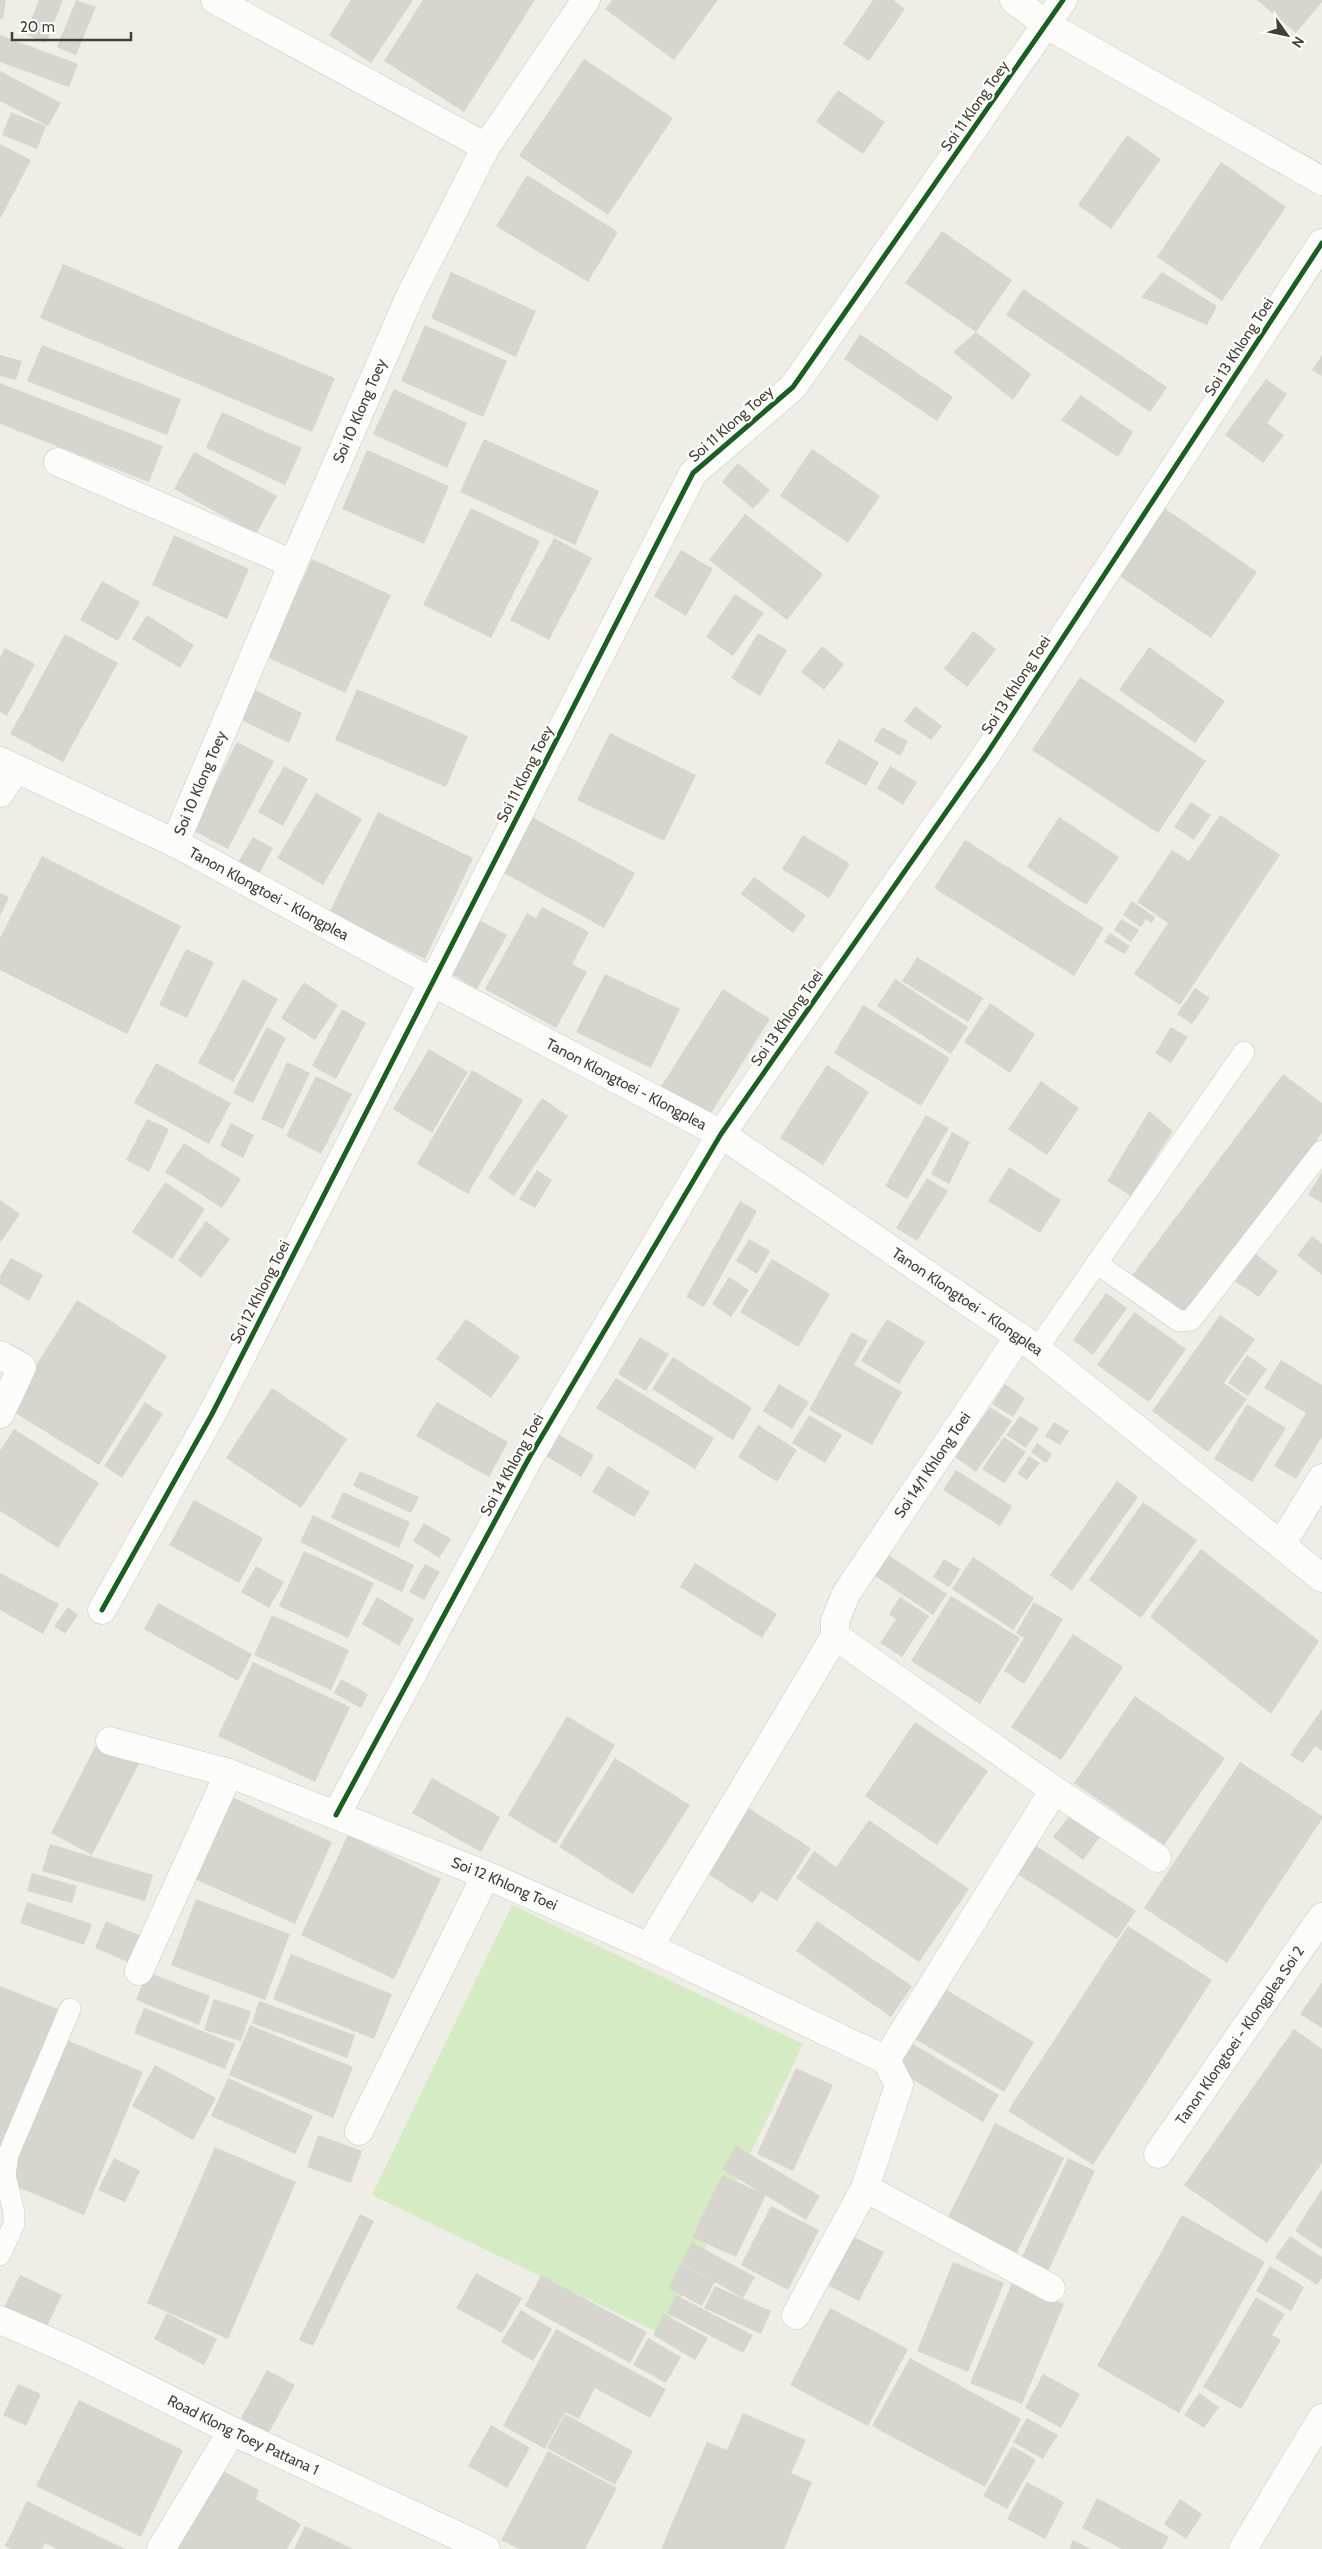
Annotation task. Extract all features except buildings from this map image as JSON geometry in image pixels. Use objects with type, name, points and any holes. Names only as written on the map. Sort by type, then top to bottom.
[{"type":"street","points":[[215,0],[486,147]]},
{"type":"street","name":"Soi 10 Klong Toey","points":[[175,843],[293,564],[410,296],[486,147],[586,0]]},
{"type":"street","points":[[1014,0],[1047,26],[1322,181]]},
{"type":"street","name":"Soi 11 Klong Toey","points":[[432,982],[694,473],[793,387],[1047,26],[1063,0]]},
{"type":"street","name":"Soi 13 Khlong Toei","points":[[721,1134],[986,755],[1322,243]]},
{"type":"street","points":[[58,462],[293,564]]},
{"type":"street","points":[[0,793],[8,765]]},
{"type":"street","name":"Tanon Klongtoei - Klongplea","points":[[8,765],[175,843],[432,982],[721,1134],[1028,1342],[1322,1578]]},
{"type":"street","name":"Soi 12 Khlong Toei","points":[[102,1610],[212,1414],[432,982]]},
{"type":"street","name":"Soi 14 Khlong Toei","points":[[336,1815],[529,1458],[721,1134]]},
{"type":"street","name":"Soi 14/1 Khlong Toei","points":[[835,1636],[835,1621],[846,1594],[1028,1342]]},
{"type":"street","points":[[0,1355],[22,1368],[0,1414]]},
{"type":"street","points":[[1281,1545],[1322,1478]]},
{"type":"street","points":[[649,1947],[835,1636],[1054,1790],[1157,1858]]},
{"type":"street","name":"Soi 12 Khlong Toei","points":[[110,1741],[229,1773],[486,1875],[649,1947],[886,2060]]},
{"type":"street","points":[[139,1971],[229,1773]]},
{"type":"street","points":[[796,2315],[865,2188],[899,2085],[886,2060],[1054,1790]]},
{"type":"street","points":[[359,2130],[486,1875]]},
{"type":"street","name":"Tanon Klongtoei - Klongplea Soi 2","points":[[1158,2154],[1322,1918]]},
{"type":"street","points":[[865,2188],[1051,2288]]},
{"type":"street","name":"Road Klong Toey Pattana 1","points":[[0,2320],[74,2352],[232,2431],[470,2545]]},
{"type":"street","points":[[1243,2549],[1322,2418]]},
{"type":"street","points":[[161,2549],[232,2431]]},
{"type":"lane","points":[[1028,1342],[1096,1263],[1244,1052]]},
{"type":"lane","points":[[1096,1263],[1180,1321],[1191,1320],[1322,1151]]},
{"type":"lane","points":[[0,2255],[14,2224],[14,2213],[5,2175],[8,2155],[70,2009]]},
{"type":"green space","points":[[512,1905],[803,2044],[663,2335],[372,2195]]},
{"type":"cycle path","points":[[102,1610],[212,1414],[693,473],[793,387],[1063,0]]},
{"type":"cycle path","points":[[336,1815],[529,1458],[721,1134],[986,755],[1322,243]]}]
